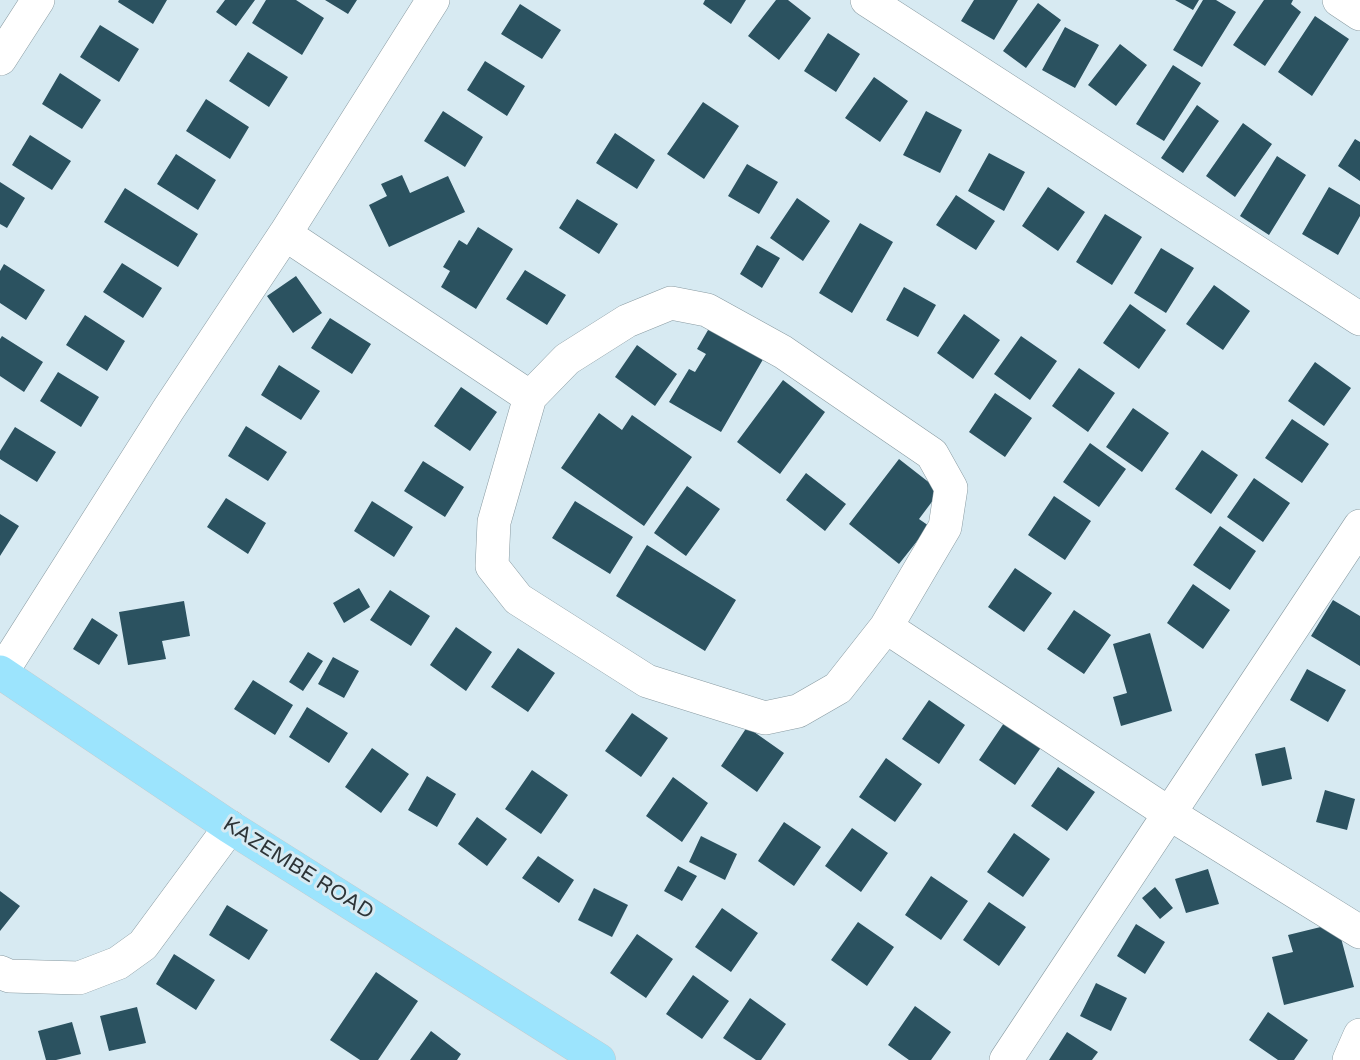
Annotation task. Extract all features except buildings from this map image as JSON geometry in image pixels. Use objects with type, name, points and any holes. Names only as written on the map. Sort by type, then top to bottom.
[{"type":"main road","name":"KAZEMBE ROAD","points":[[0,673],[230,827],[599,1060]]},
{"type":"street","points":[[0,59],[38,0]]},
{"type":"street","points":[[0,673],[168,410],[285,234],[433,0]]},
{"type":"street","points":[[1339,0],[1360,14]]},
{"type":"street","points":[[873,2],[1360,319]]},
{"type":"street","points":[[285,234],[530,397]]},
{"type":"street","points":[[671,303],[707,310],[783,352],[932,454],[951,488],[945,527],[886,627],[838,688],[798,711],[765,718],[647,681],[518,599],[492,566],[494,522],[530,397],[567,359],[627,321],[671,303]]},
{"type":"street","points":[[1006,1060],[1360,526]]},
{"type":"street","points":[[886,627],[1170,814],[1360,932]]},
{"type":"street","points":[[0,972],[9,976],[80,978],[118,963],[143,945],[230,827]]},
{"type":"street","points":[[1349,1060],[1360,1035]]}]
